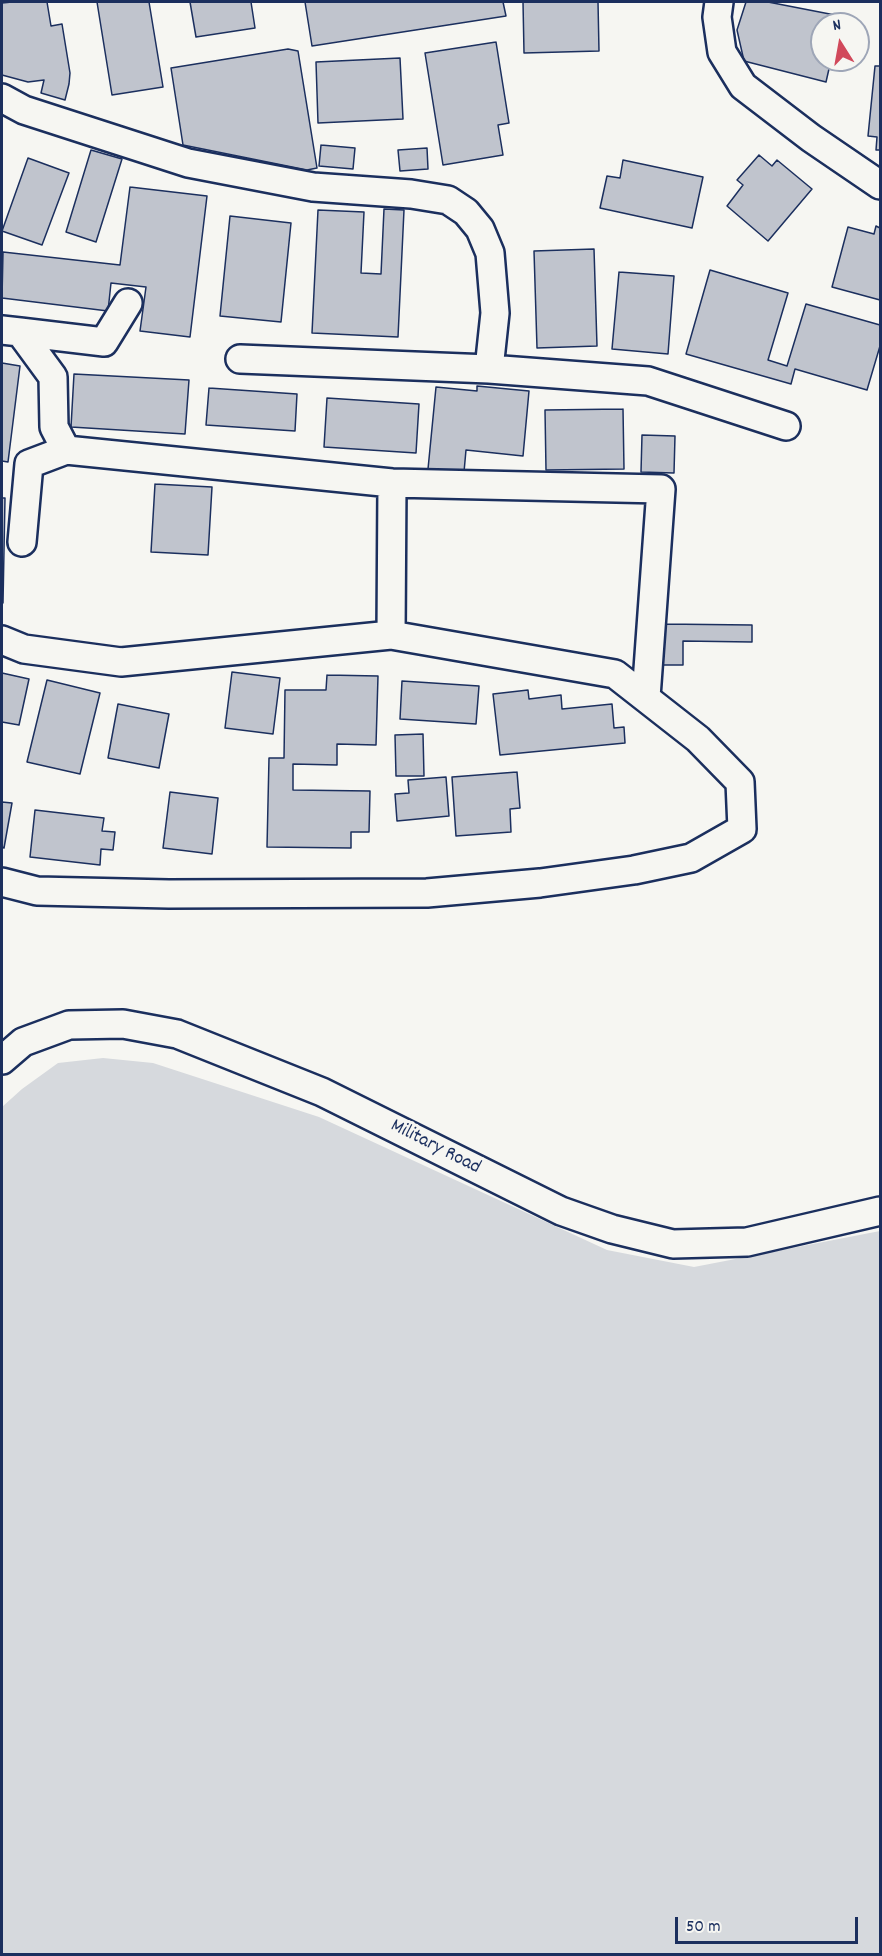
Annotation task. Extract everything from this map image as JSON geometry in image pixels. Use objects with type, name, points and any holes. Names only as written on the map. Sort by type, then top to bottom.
[{"type":"street","points":[[719,2],[717,17],[722,52],[743,86],[811,138],[880,185]]},
{"type":"street","points":[[2,98],[24,110],[188,163],[313,187],[411,194],[448,200],[466,212],[480,229],[490,253],[495,313],[489,369]]},
{"type":"street","points":[[11,331],[104,342],[128,303]]},
{"type":"street","points":[[11,331],[53,376],[54,427],[66,450]]},
{"type":"street","points":[[240,358],[489,369],[648,381],[786,426]]},
{"type":"street","points":[[21,542],[29,464],[66,450],[392,483],[661,489],[646,698]]},
{"type":"street","points":[[391,635],[392,483]]},
{"type":"street","points":[[2,640],[24,649],[121,662],[391,635],[615,674],[698,739],[740,782],[742,829],[691,858],[634,870],[540,883],[427,893],[170,894],[37,891],[2,882]]},
{"type":"street","name":"Military Road","points":[[2,1060],[23,1042],[69,1025],[123,1024],[177,1034],[322,1092],[561,1211],[612,1229],[673,1244],[747,1242],[880,1211]]},
{"type":"shaded area","points":[[103,1058],[153,1063],[319,1117],[607,1250],[694,1267],[880,1231],[880,1954],[2,1954],[2,1107],[58,1063]]},
{"type":"building","points":[[47,2],[51,26],[62,24],[70,73],[65,100],[41,93],[44,80],[28,82],[2,75],[2,3]]},
{"type":"building","points":[[97,2],[149,2],[163,87],[112,95]]},
{"type":"building","points":[[190,2],[251,2],[255,28],[196,37]]},
{"type":"building","points":[[305,2],[503,2],[506,16],[312,46]]},
{"type":"building","points":[[523,2],[598,2],[599,51],[524,53]]},
{"type":"building","points":[[746,2],[768,2],[819,12],[810,12],[810,72],[828,72],[826,82],[744,61],[737,30]]},
{"type":"building","points":[[496,42],[509,123],[498,125],[503,155],[443,165],[425,53]]},
{"type":"building","points":[[288,49],[298,51],[317,168],[307,170],[183,145],[171,68]]},
{"type":"building","points":[[400,58],[403,119],[318,123],[316,62]]},
{"type":"building","points":[[875,66],[880,66],[880,150],[876,150],[877,137],[868,136]]},
{"type":"building","points":[[321,145],[355,148],[353,169],[319,166]]},
{"type":"building","points":[[427,148],[428,169],[400,171],[398,150]]},
{"type":"building","points":[[91,150],[122,159],[96,242],[66,232]]},
{"type":"building","points":[[759,155],[772,166],[777,160],[812,189],[768,241],[727,206],[743,185],[737,180]]},
{"type":"building","points":[[28,158],[69,173],[42,245],[2,231]]},
{"type":"building","points":[[623,160],[703,177],[692,228],[600,208],[607,176],[620,178]]},
{"type":"building","points":[[130,187],[207,196],[190,337],[140,331],[146,287],[111,283],[108,311],[2,298],[3,252],[120,265]]},
{"type":"building","points":[[384,209],[404,210],[398,337],[312,333],[318,210],[364,212],[361,273],[381,274]]},
{"type":"building","points":[[230,216],[291,223],[281,322],[220,316]]},
{"type":"building","points":[[876,226],[880,228],[880,300],[832,287],[848,227],[874,234]]},
{"type":"building","points":[[594,249],[597,346],[537,348],[534,251]]},
{"type":"building","points":[[710,270],[788,293],[768,360],[787,366],[806,304],[880,325],[880,346],[867,390],[795,369],[791,384],[686,354]]},
{"type":"building","points":[[619,272],[674,276],[668,354],[612,349]]},
{"type":"building","points":[[2,363],[20,366],[8,462],[2,461]]},
{"type":"building","points":[[74,374],[189,380],[185,434],[71,427]]},
{"type":"building","points":[[477,386],[529,391],[523,456],[466,450],[464,472],[428,469],[436,387],[477,391]]},
{"type":"building","points":[[209,388],[297,394],[295,431],[206,425]]},
{"type":"building","points":[[327,398],[419,404],[416,453],[324,447]]},
{"type":"building","points":[[623,409],[624,469],[546,470],[545,410]]},
{"type":"building","points":[[642,435],[675,436],[674,473],[641,472]]},
{"type":"building","points":[[155,484],[212,487],[208,555],[151,552]]},
{"type":"building","points":[[2,498],[5,498],[3,603],[2,603]]},
{"type":"building","points":[[662,624],[752,625],[752,642],[683,641],[683,665],[661,665]]},
{"type":"building","points":[[232,672],[280,678],[273,734],[225,728]]},
{"type":"building","points":[[2,673],[29,679],[19,725],[2,722]]},
{"type":"building","points":[[327,675],[378,676],[376,745],[337,744],[337,765],[293,764],[293,790],[370,791],[369,832],[351,832],[351,848],[267,847],[269,758],[284,758],[285,690],[326,690]]},
{"type":"building","points":[[47,680],[100,693],[80,774],[27,762]]},
{"type":"building","points":[[402,681],[479,686],[476,724],[400,719]]},
{"type":"building","points":[[528,690],[529,699],[561,695],[562,709],[612,704],[614,728],[624,727],[625,743],[500,755],[493,694]]},
{"type":"building","points":[[118,704],[169,714],[159,768],[108,758]]},
{"type":"building","points":[[423,734],[424,776],[396,776],[395,735]]},
{"type":"building","points":[[517,772],[520,808],[510,809],[511,832],[456,836],[452,777]]},
{"type":"building","points":[[446,777],[449,816],[397,821],[395,794],[409,793],[408,780]]},
{"type":"building","points":[[170,792],[218,798],[212,854],[163,848]]},
{"type":"building","points":[[2,802],[12,803],[4,848],[2,847]]},
{"type":"building","points":[[35,810],[104,818],[102,831],[115,832],[113,850],[101,849],[100,865],[30,857]]}]
